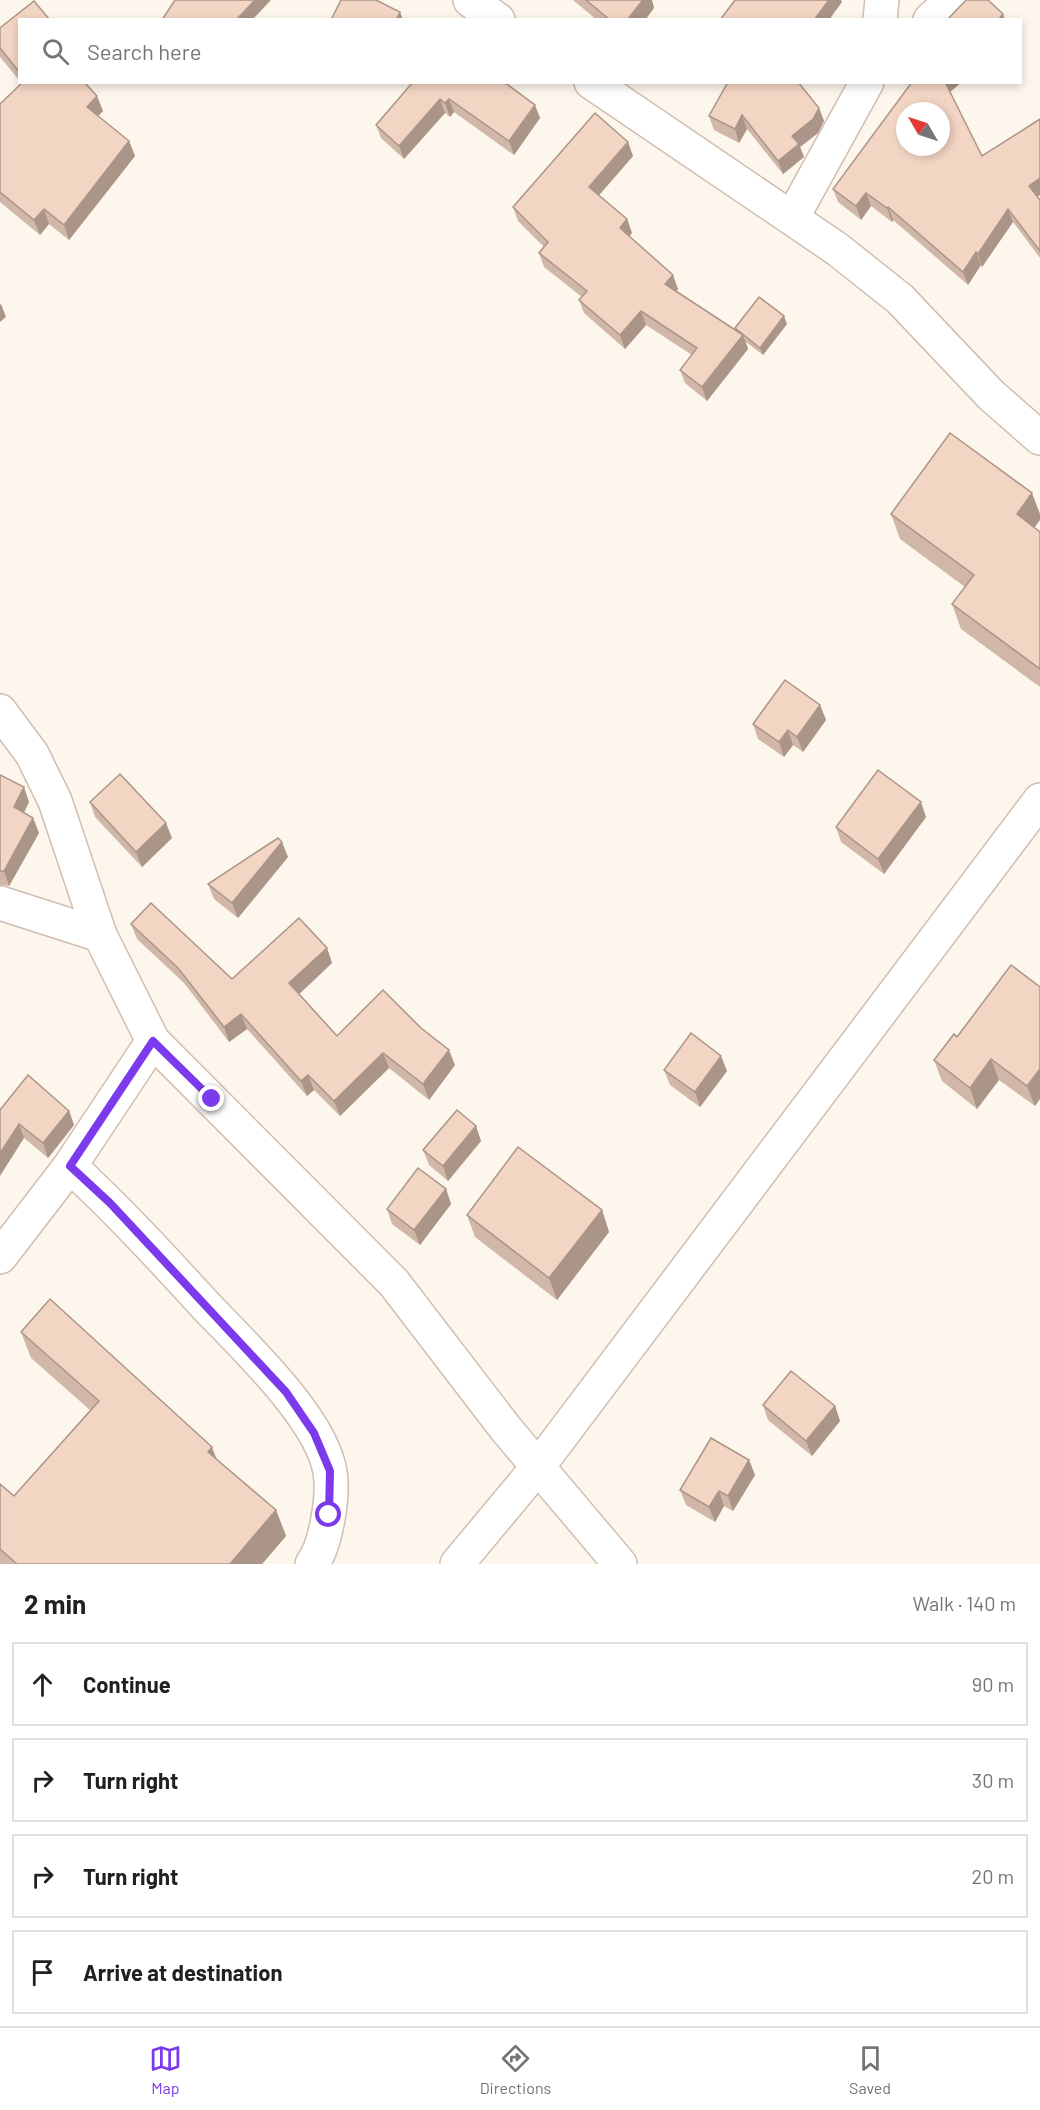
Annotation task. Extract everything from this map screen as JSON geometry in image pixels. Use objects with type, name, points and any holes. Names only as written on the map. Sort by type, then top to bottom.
[{"type":"street","points":[[470,0],[495,18]]},
{"type":"street","points":[[880,18],[882,0]]},
{"type":"street","points":[[932,18],[952,0]]},
{"type":"street","points":[[594,84],[792,218],[900,299],[991,395],[1040,438]]},
{"type":"street","points":[[792,218],[866,84]]},
{"type":"street","points":[[0,711],[32,754],[55,801],[100,935],[153,1041],[394,1283],[537,1468],[620,1564]]},
{"type":"street","points":[[457,1564],[537,1468],[1040,800]]},
{"type":"street","points":[[0,903],[100,935]]},
{"type":"street","points":[[0,1257],[70,1166],[153,1041]]},
{"type":"street","points":[[70,1166],[110,1203],[286,1392],[314,1433],[330,1471],[329,1515],[312,1564]]},
{"type":"building","points":[[175,0],[255,0],[238,18],[163,18]]},
{"type":"building","points":[[341,0],[376,0],[400,12],[397,18],[332,18]]},
{"type":"building","points":[[586,0],[643,0],[629,18],[608,18]]},
{"type":"building","points":[[735,0],[829,0],[816,18],[722,18]]},
{"type":"building","points":[[966,0],[988,0],[1003,14],[1000,18],[949,18]]},
{"type":"building","points":[[34,1],[48,18],[18,18],[18,70],[0,48],[0,28]]},
{"type":"building","points":[[21,84],[86,84],[97,96],[87,107],[129,141],[64,225],[44,209],[34,220],[0,192],[0,104]]},
{"type":"building","points":[[411,84],[507,84],[535,105],[509,141],[449,99],[445,103],[440,99],[399,146],[376,125]]},
{"type":"building","points":[[727,84],[800,84],[819,108],[813,119],[792,136],[799,144],[778,161],[742,115],[735,129],[709,116]]},
{"type":"building","points":[[911,84],[946,84],[982,156],[1040,119],[1040,178],[1029,186],[1040,200],[1040,251],[1008,209],[963,272],[888,207],[866,193],[856,206],[833,189],[896,104],[896,156],[950,156],[950,102],[897,102]]},
{"type":"building","points":[[595,113],[628,142],[589,187],[627,219],[620,228],[673,275],[665,284],[743,335],[702,387],[680,370],[697,348],[641,311],[620,335],[579,300],[587,291],[539,253],[548,242],[513,207]]},
{"type":"building","points":[[759,297],[784,316],[760,348],[735,328]]},
{"type":"building","points":[[950,433],[1032,493],[1017,514],[1040,532],[1040,669],[952,604],[974,575],[891,514]]},
{"type":"building","points":[[785,680],[820,705],[797,737],[788,730],[779,742],[753,724]]},
{"type":"building","points":[[878,770],[921,802],[878,859],[836,827]]},
{"type":"building","points":[[120,774],[166,823],[136,852],[90,802]]},
{"type":"building","points":[[0,775],[24,787],[14,807],[33,818],[4,871],[0,871]]},
{"type":"building","points":[[278,838],[282,842],[232,903],[208,884]]},
{"type":"building","points":[[151,903],[232,979],[299,918],[327,948],[289,983],[337,1036],[383,990],[421,1028],[449,1050],[423,1084],[383,1053],[334,1101],[308,1075],[301,1081],[241,1014],[224,1027],[178,968],[131,924]]},
{"type":"building","points":[[1011,965],[1040,987],[1040,1069],[1027,1086],[991,1059],[970,1088],[934,1060],[954,1034],[957,1037]]},
{"type":"building","points":[[691,1033],[721,1056],[695,1092],[664,1070]]},
{"type":"building","points":[[28,1075],[69,1111],[43,1143],[19,1124],[0,1153],[0,1110]]},
{"type":"building","points":[[457,1110],[476,1126],[443,1166],[423,1150]]},
{"type":"building","points":[[518,1147],[602,1210],[549,1278],[467,1215]]},
{"type":"building","points":[[418,1168],[446,1189],[414,1230],[387,1209]]},
{"type":"building","points":[[50,1299],[212,1447],[208,1452],[276,1510],[230,1564],[17,1564],[0,1549],[0,1484],[14,1496],[99,1401],[21,1332]]},
{"type":"building","points":[[791,1371],[835,1406],[806,1441],[763,1405]]},
{"type":"building","points":[[711,1438],[749,1460],[728,1496],[719,1491],[709,1507],[680,1490]]},
{"type":"route","points":[[212,1099],[153,1041],[70,1166],[110,1203],[286,1392],[314,1433],[330,1471],[329,1515]]}]
